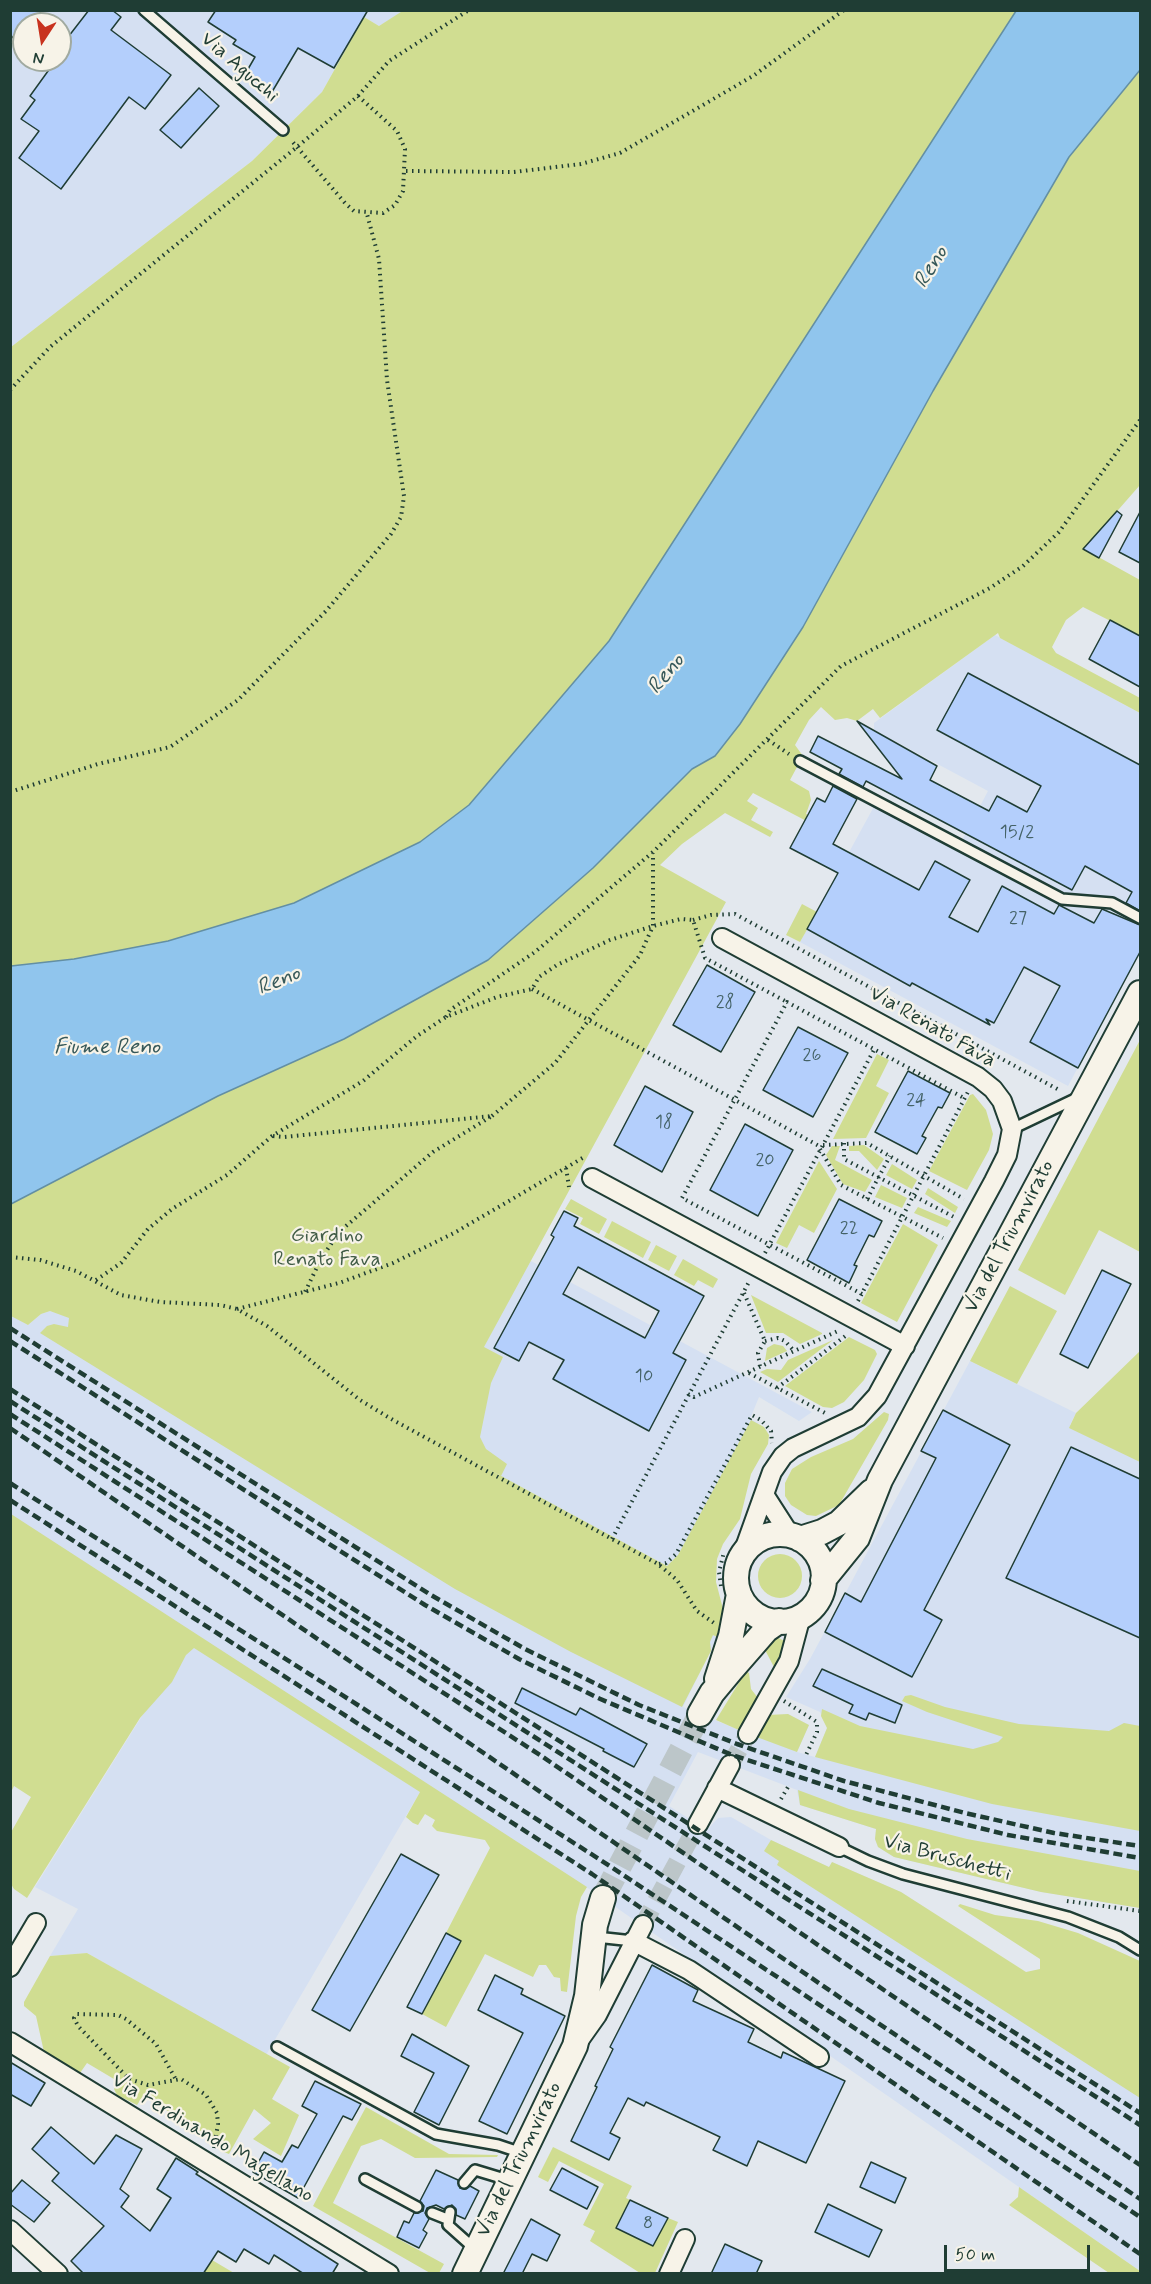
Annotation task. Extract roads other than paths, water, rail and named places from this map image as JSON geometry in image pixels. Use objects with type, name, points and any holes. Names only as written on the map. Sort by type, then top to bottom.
[{"type":"main road","name":"Via del Triumvirato","points":[[823,1580],[857,1538],[880,1480],[1076,1093],[1140,993]]},
{"type":"main road","name":"Via del Triumvirato","points":[[795,1537],[831,1528],[848,1516],[880,1480]]},
{"type":"main road","points":[[739,1594],[731,1636],[706,1704],[759,1638],[790,1619],[815,1603],[823,1580],[817,1555],[795,1537],[767,1536],[757,1540],[743,1553],[736,1577],[739,1594],[744,1604],[760,1617],[790,1619]]},
{"type":"main road","name":"Via del Triumvirato","points":[[465,2274],[574,2046],[587,1996],[594,1936],[603,1898]]},
{"type":"street","name":"Via Renato Fava","points":[[722,938],[887,1026],[987,1083],[1002,1101],[1012,1130]]},
{"type":"street","points":[[743,1553],[765,1497],[772,1472],[783,1456],[793,1448],[858,1417],[877,1396],[1007,1155],[1012,1130]]},
{"type":"street","points":[[592,1178],[905,1346]]},
{"type":"street","points":[[765,1497],[795,1537]]},
{"type":"street","points":[[748,1734],[789,1661],[790,1619]]},
{"type":"street","points":[[698,1824],[730,1765]]},
{"type":"street","name":"Via Bruschetti","points":[[717,1788],[839,1847]]},
{"type":"street","points":[[10,1967],[36,1923]]},
{"type":"street","points":[[643,1925],[633,1941],[689,1970],[819,2058]]},
{"type":"street","name":"Via del Triumvirato","points":[[574,2046],[597,2015],[633,1941]]},
{"type":"street","name":"Via Ferdinando Magellano","points":[[10,2042],[389,2274]]},
{"type":"street","points":[[10,2230],[58,2274]]},
{"type":"street","points":[[669,2274],[685,2239]]},
{"type":"lane","name":"Via Agucchi","points":[[144,10],[283,130]]},
{"type":"lane","points":[[800,761],[1062,899],[1112,903],[1140,918]]},
{"type":"lane","points":[[1012,1130],[1076,1093]]},
{"type":"lane","name":"Via Bruschetti","points":[[839,1847],[903,1874],[1068,1917],[1119,1937],[1140,1950]]},
{"type":"lane","points":[[594,1936],[633,1941]]},
{"type":"lane","points":[[277,2047],[436,2134],[498,2145],[524,2154]]},
{"type":"lane","points":[[464,2183],[475,2170],[510,2180]]},
{"type":"lane","points":[[365,2179],[417,2207]]},
{"type":"lane","points":[[432,2213],[448,2215],[448,2225],[476,2250]]},
{"type":"water","name":"Fiume Reno","points":[[1016,11],[1140,11],[1140,70],[1069,157],[933,391],[803,627],[740,724],[715,756],[692,769],[593,868],[488,960],[344,1039],[218,1096],[11,1204],[11,966],[74,959],[168,941],[294,903],[420,842],[469,805],[609,641]]},
{"type":"tunnel","points":[[603,1898],[700,1714]]},
{"type":"tunnel","points":[[730,1765],[748,1734]]},
{"type":"tunnel","points":[[643,1925],[698,1824]]},
{"type":"railway","points":[[10,1328],[431,1595],[525,1649],[639,1705],[737,1744],[844,1781],[965,1813],[1054,1833],[1140,1846]]},
{"type":"railway","points":[[10,1341],[425,1605],[519,1659],[598,1698],[732,1755],[879,1803],[1008,1835],[1140,1858]]},
{"type":"railway","points":[[10,1389],[1140,2113]]},
{"type":"railway","points":[[10,1401],[1140,2125]]},
{"type":"railway","points":[[10,1414],[540,1755],[1140,2165]]},
{"type":"railway","points":[[10,1428],[848,2003],[1140,2199]]},
{"type":"railway","points":[[10,1483],[599,1859],[1140,2217]]},
{"type":"railway","points":[[10,1500],[592,1874],[1140,2254]]},
{"type":"water label","name":"Reno","points":[[932,268]]},
{"type":"water label","name":"Reno","points":[[667,675]]},
{"type":"water label","name":"Reno","points":[[279,982]]},
{"type":"park label","name":"Giardino Renato Fava","points":[[327,1249]]}]
